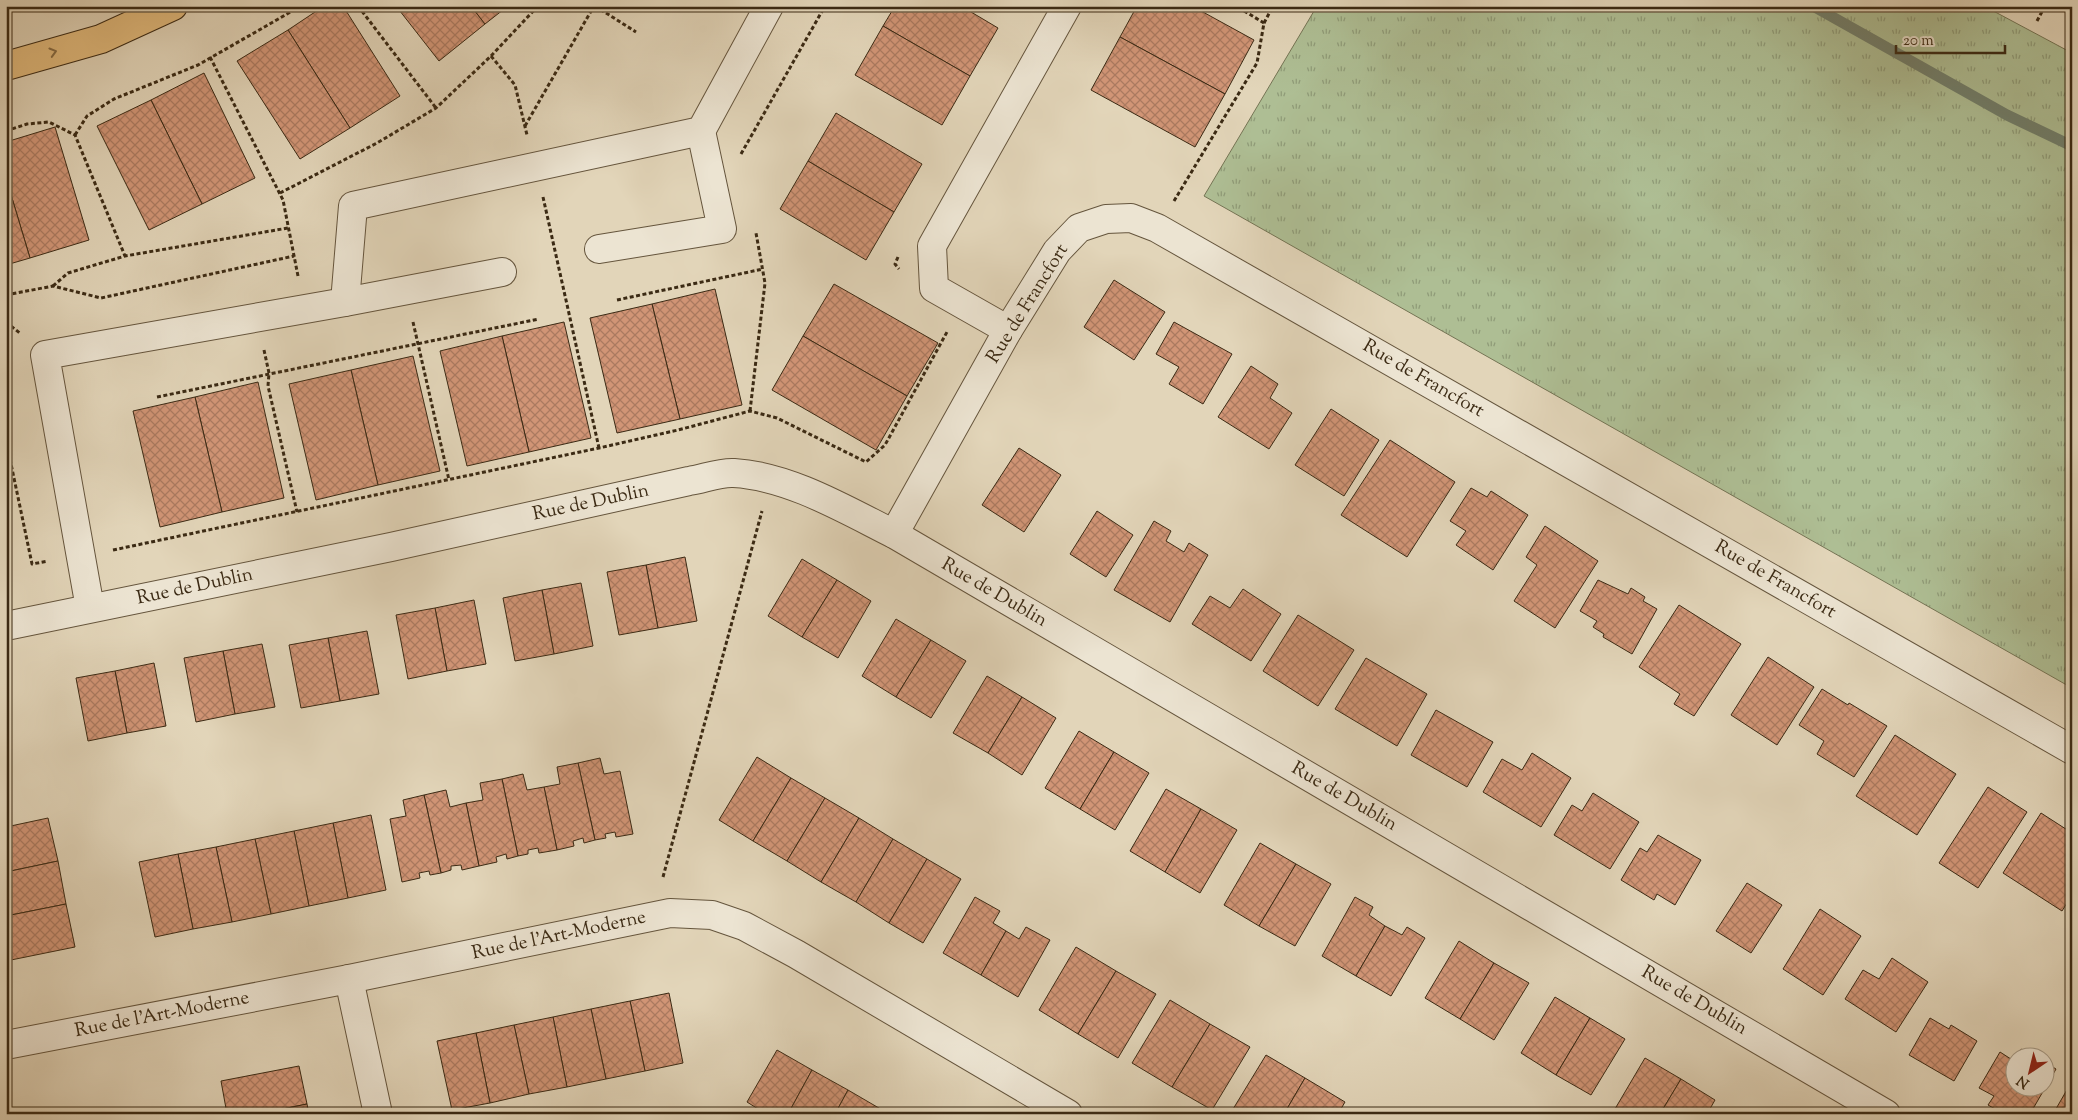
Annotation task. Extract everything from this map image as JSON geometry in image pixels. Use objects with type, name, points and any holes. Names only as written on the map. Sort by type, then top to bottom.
[{"type":"main road","points":[[6,66],[101,39],[173,6]]},
{"type":"street","points":[[599,249],[722,229],[703,126],[769,6]]},
{"type":"street","points":[[1008,330],[934,288],[932,246],[1067,6]]},
{"type":"street","points":[[345,302],[353,206],[535,167],[703,126]]},
{"type":"street","name":"Rue de Francfort","points":[[894,534],[1008,330],[1057,250],[1079,228],[1106,219],[1131,218],[1157,228],[2072,750]]},
{"type":"street","points":[[90,608],[45,355],[502,272]]},
{"type":"street","name":"Rue de Dublin","points":[[6,626],[401,544],[724,474],[732,473],[770,479],[824,499],[894,534],[1886,1114]]},
{"type":"street","name":"Rue de l'Art-Moderne","points":[[6,1046],[349,979],[670,913],[712,915],[744,926],[796,954],[1068,1114]]},
{"type":"street","points":[[349,979],[378,1114]]},
{"type":"path","points":[[75,135],[87,116],[114,99],[198,65],[301,6]]},
{"type":"path","points":[[358,6],[436,108]]},
{"type":"path","points":[[280,193],[377,143],[436,108],[491,56],[538,6]]},
{"type":"path","points":[[525,126],[594,6],[636,32]]},
{"type":"path","points":[[741,154],[825,6]]},
{"type":"path","points":[[1236,6],[1264,23]]},
{"type":"path","points":[[1157,228],[1258,62],[1264,23],[1273,6]]},
{"type":"path","points":[[2037,21],[2045,6]]},
{"type":"path","points":[[491,56],[515,85],[552,232],[599,448]]},
{"type":"path","points":[[210,57],[283,200],[306,308]]},
{"type":"path","points":[[6,131],[27,124],[49,122],[75,135],[125,256]]},
{"type":"path","points":[[703,126],[725,130],[741,154],[743,164]]},
{"type":"path","points":[[53,286],[68,273],[125,256],[288,228]]},
{"type":"path","points":[[750,411],[765,283],[756,231]]},
{"type":"path","points":[[899,255],[895,264],[901,272]]},
{"type":"path","points":[[6,295],[53,286],[101,298],[294,256]]},
{"type":"path","points":[[617,300],[763,269]]},
{"type":"path","points":[[406,290],[449,480]]},
{"type":"path","points":[[257,317],[269,373],[268,386],[297,512]]},
{"type":"path","points":[[157,397],[539,319]]},
{"type":"path","points":[[6,440],[32,564],[81,556],[449,480],[678,430],[750,411],[777,418],[866,462],[885,445],[949,328]]},
{"type":"path","points":[[664,877],[770,479]]},
{"type":"green space","points":[[1317,6],[1984,6],[2072,53],[2072,688],[1204,196]]},
{"type":"building","points":[[324,6],[343,6],[400,96],[350,128],[288,30]]},
{"type":"building","points":[[396,6],[471,6],[485,24],[439,61]]},
{"type":"building","points":[[471,6],[508,6],[485,24]]},
{"type":"building","points":[[895,6],[961,6],[998,28],[970,76],[883,26]]},
{"type":"building","points":[[1137,6],[1192,6],[1254,40],[1225,94],[1120,37]]},
{"type":"building","points":[[883,26],[970,76],[942,125],[855,75]]},
{"type":"building","points":[[288,30],[350,128],[300,159],[237,61]]},
{"type":"building","points":[[1120,37],[1225,94],[1195,147],[1091,90]]},
{"type":"building","points":[[204,73],[255,178],[202,204],[151,100]]},
{"type":"building","points":[[151,100],[202,204],[149,230],[97,126]]},
{"type":"building","points":[[836,113],[922,164],[894,212],[808,161]]},
{"type":"building","points":[[55,127],[89,240],[30,258],[6,178],[6,142]]},
{"type":"building","points":[[808,161],[894,212],[866,260],[780,209]]},
{"type":"building","points":[[6,178],[30,258],[6,265]]},
{"type":"building","points":[[1114,280],[1165,312],[1134,360],[1084,327]]},
{"type":"building","points":[[834,284],[938,343],[907,396],[803,336]]},
{"type":"building","points":[[715,289],[742,405],[680,419],[652,304]]},
{"type":"building","points":[[652,304],[680,419],[617,433],[590,318]]},
{"type":"building","points":[[564,322],[591,438],[529,452],[502,336]]},
{"type":"building","points":[[1174,322],[1232,354],[1203,404],[1169,384],[1179,367],[1156,354]]},
{"type":"building","points":[[502,336],[529,452],[467,466],[440,351]]},
{"type":"building","points":[[803,336],[907,396],[876,450],[772,390]]},
{"type":"building","points":[[413,356],[440,471],[378,485],[351,370]]},
{"type":"building","points":[[1251,366],[1278,384],[1270,398],[1292,413],[1269,449],[1218,417]]},
{"type":"building","points":[[351,370],[378,485],[316,500],[289,384]]},
{"type":"building","points":[[258,382],[284,498],[222,512],[195,397]]},
{"type":"building","points":[[195,397],[222,512],[160,527],[133,411]]},
{"type":"building","points":[[1331,409],[1379,440],[1344,496],[1295,465]]},
{"type":"building","points":[[1390,440],[1455,482],[1407,557],[1341,515]]},
{"type":"building","points":[[1019,448],[1061,475],[1024,532],[982,505]]},
{"type":"building","points":[[1471,488],[1487,497],[1491,491],[1528,515],[1493,570],[1456,545],[1466,531],[1450,521]]},
{"type":"building","points":[[1097,511],[1133,535],[1106,577],[1070,554]]},
{"type":"building","points":[[1154,521],[1171,531],[1166,541],[1184,552],[1189,543],[1208,555],[1170,622],[1114,590]]},
{"type":"building","points":[[1545,526],[1598,561],[1555,628],[1514,601],[1537,565],[1526,557]]},
{"type":"building","points":[[685,557],[697,621],[658,628],[646,565]]},
{"type":"building","points":[[802,559],[837,580],[802,637],[768,616]]},
{"type":"building","points":[[646,565],[658,628],[619,635],[607,572]]},
{"type":"building","points":[[837,580],[871,601],[838,658],[802,637]]},
{"type":"building","points":[[1598,580],[1628,594],[1631,588],[1645,597],[1643,601],[1657,609],[1632,654],[1603,637],[1604,634],[1593,627],[1597,621],[1580,611]]},
{"type":"building","points":[[581,583],[593,646],[554,654],[542,590]]},
{"type":"building","points":[[1243,589],[1281,614],[1251,661],[1192,624],[1210,596],[1230,608]]},
{"type":"building","points":[[542,590],[554,654],[515,661],[503,598]]},
{"type":"building","points":[[474,600],[486,664],[447,671],[435,608]]},
{"type":"building","points":[[1679,605],[1741,644],[1694,716],[1674,704],[1680,694],[1639,667]]},
{"type":"building","points":[[435,608],[447,671],[408,679],[396,615]]},
{"type":"building","points":[[1298,615],[1354,650],[1318,706],[1263,671]]},
{"type":"building","points":[[896,619],[931,640],[896,697],[862,676]]},
{"type":"building","points":[[367,631],[379,694],[340,701],[328,638]]},
{"type":"building","points":[[328,638],[340,701],[301,708],[289,645]]},
{"type":"building","points":[[931,640],[966,661],[931,718],[896,697]]},
{"type":"building","points":[[262,644],[275,707],[235,714],[223,651]]},
{"type":"building","points":[[223,651],[235,714],[196,722],[184,658]]},
{"type":"building","points":[[1768,657],[1814,687],[1777,745],[1731,715]]},
{"type":"building","points":[[1366,658],[1427,694],[1397,746],[1335,709]]},
{"type":"building","points":[[154,663],[166,726],[127,733],[115,671]]},
{"type":"building","points":[[115,671],[127,733],[88,741],[76,678]]},
{"type":"building","points":[[987,676],[1022,697],[988,753],[953,733]]},
{"type":"building","points":[[1822,689],[1887,726],[1854,777],[1817,754],[1824,741],[1799,725]]},
{"type":"building","points":[[1022,697],[1056,718],[1022,775],[988,753]]},
{"type":"building","points":[[1436,710],[1493,742],[1467,787],[1411,755]]},
{"type":"building","points":[[1079,731],[1114,752],[1080,809],[1045,788]]},
{"type":"building","points":[[1895,735],[1956,774],[1917,835],[1856,796]]},
{"type":"building","points":[[1114,752],[1149,773],[1115,830],[1080,809]]},
{"type":"building","points":[[1532,753],[1571,778],[1541,827],[1483,792],[1502,759],[1522,770]]},
{"type":"building","points":[[757,757],[791,778],[753,841],[719,820]]},
{"type":"building","points":[[600,758],[604,774],[620,771],[633,834],[616,837],[615,832],[605,834],[606,838],[595,840],[578,763]]},
{"type":"building","points":[[578,763],[595,840],[584,843],[583,838],[573,841],[574,846],[557,850],[544,787],[560,784],[557,767]]},
{"type":"building","points":[[523,774],[527,790],[544,787],[557,850],[539,853],[538,848],[528,850],[528,854],[518,856],[502,779]]},
{"type":"building","points":[[791,778],[825,798],[787,861],[753,841]]},
{"type":"building","points":[[502,779],[518,856],[507,859],[506,854],[496,857],[497,862],[479,866],[466,803],[483,800],[480,783]]},
{"type":"building","points":[[1988,787],[2027,812],[1978,888],[1939,863]]},
{"type":"building","points":[[1166,789],[1201,809],[1165,872],[1130,851]]},
{"type":"building","points":[[446,790],[450,807],[466,803],[479,866],[462,870],[461,865],[451,866],[451,870],[441,873],[424,795]]},
{"type":"building","points":[[1593,793],[1639,822],[1610,869],[1554,835],[1572,805],[1582,811]]},
{"type":"building","points":[[424,795],[441,873],[430,875],[429,871],[419,873],[420,878],[402,882],[390,819],[406,816],[403,800]]},
{"type":"building","points":[[825,798],[859,818],[821,882],[787,861]]},
{"type":"building","points":[[1201,809],[1237,830],[1200,893],[1165,872]]},
{"type":"building","points":[[2041,813],[2072,833],[2072,895],[2062,911],[2003,873]]},
{"type":"building","points":[[371,815],[386,890],[348,898],[333,823]]},
{"type":"building","points":[[48,818],[58,861],[6,872],[6,827]]},
{"type":"building","points":[[859,818],[893,839],[856,902],[821,882]]},
{"type":"building","points":[[333,823],[348,898],[309,906],[294,831]]},
{"type":"building","points":[[294,831],[309,906],[271,914],[255,839]]},
{"type":"building","points":[[1658,835],[1701,860],[1675,905],[1657,894],[1654,900],[1621,880],[1640,848],[1647,852]]},
{"type":"building","points":[[255,839],[271,914],[232,922],[216,847]]},
{"type":"building","points":[[893,839],[927,859],[889,923],[856,902]]},
{"type":"building","points":[[1260,843],[1296,864],[1259,926],[1224,905]]},
{"type":"building","points":[[216,847],[232,922],[193,929],[178,854]]},
{"type":"building","points":[[178,854],[193,929],[155,937],[139,862]]},
{"type":"building","points":[[927,859],[961,879],[923,943],[889,923]]},
{"type":"building","points":[[58,861],[66,904],[6,916],[6,872]]},
{"type":"building","points":[[1296,864],[1331,884],[1295,946],[1259,926]]},
{"type":"building","points":[[1747,883],[1782,905],[1751,953],[1716,931]]},
{"type":"building","points":[[975,897],[1000,911],[993,923],[1006,931],[981,975],[943,953]]},
{"type":"building","points":[[1355,897],[1373,907],[1369,915],[1385,926],[1356,976],[1322,956]]},
{"type":"building","points":[[66,904],[75,947],[6,961],[6,916]]},
{"type":"building","points":[[1820,909],[1861,936],[1823,995],[1783,969]]},
{"type":"building","points":[[1385,926],[1402,935],[1407,927],[1425,938],[1391,996],[1356,976]]},
{"type":"building","points":[[1026,927],[1050,940],[1018,997],[981,975],[1006,931],[1019,939]]},
{"type":"building","points":[[1459,941],[1494,963],[1460,1019],[1425,998]]},
{"type":"building","points":[[1076,947],[1116,971],[1078,1034],[1039,1010]]},
{"type":"building","points":[[1892,958],[1928,982],[1896,1032],[1845,999],[1863,970],[1879,979]]},
{"type":"building","points":[[1494,963],[1529,983],[1494,1040],[1460,1019]]},
{"type":"building","points":[[1116,971],[1156,994],[1118,1058],[1078,1034]]},
{"type":"building","points":[[669,993],[683,1063],[645,1071],[630,1001]]},
{"type":"building","points":[[1555,997],[1590,1018],[1556,1075],[1521,1053]]},
{"type":"building","points":[[1170,1000],[1210,1024],[1172,1087],[1132,1063]]},
{"type":"building","points":[[630,1001],[645,1071],[606,1079],[591,1009]]},
{"type":"building","points":[[591,1009],[606,1079],[567,1087],[553,1017]]},
{"type":"building","points":[[553,1017],[567,1087],[529,1094],[514,1025]]},
{"type":"building","points":[[1590,1018],[1625,1039],[1591,1095],[1556,1075]]},
{"type":"building","points":[[1930,1018],[1949,1029],[1951,1025],[1977,1041],[1954,1081],[1909,1055]]},
{"type":"building","points":[[1210,1024],[1250,1047],[1212,1110],[1172,1087]]},
{"type":"building","points":[[514,1025],[529,1094],[490,1103],[476,1033]]},
{"type":"building","points":[[476,1033],[490,1103],[452,1110],[437,1041]]},
{"type":"building","points":[[777,1050],[812,1070],[788,1114],[766,1114],[747,1102]]},
{"type":"building","points":[[2000,1052],[2006,1056],[2006,1098],[2039,1098],[2030,1114],[2004,1114],[1988,1105],[1994,1096],[1979,1088]]},
{"type":"building","points":[[1266,1055],[1305,1078],[1284,1114],[1230,1114]]},
{"type":"building","points":[[1645,1058],[1681,1079],[1660,1114],[1612,1114]]},
{"type":"building","points":[[299,1066],[307,1104],[258,1114],[227,1114],[221,1081]]},
{"type":"building","points":[[812,1070],[848,1090],[835,1114],[788,1114]]},
{"type":"building","points":[[1305,1078],[1345,1102],[1338,1114],[1284,1114]]},
{"type":"building","points":[[1681,1079],[1715,1100],[1707,1114],[1660,1114]]},
{"type":"building","points":[[2072,1081],[2072,1114],[2053,1114]]},
{"type":"building","points":[[848,1090],[884,1111],[882,1114],[835,1114]]},
{"type":"building","points":[[307,1104],[309,1114],[258,1114]]},
{"type":"waterway","points":[[1813,6],[2007,115],[2072,146]]}]
